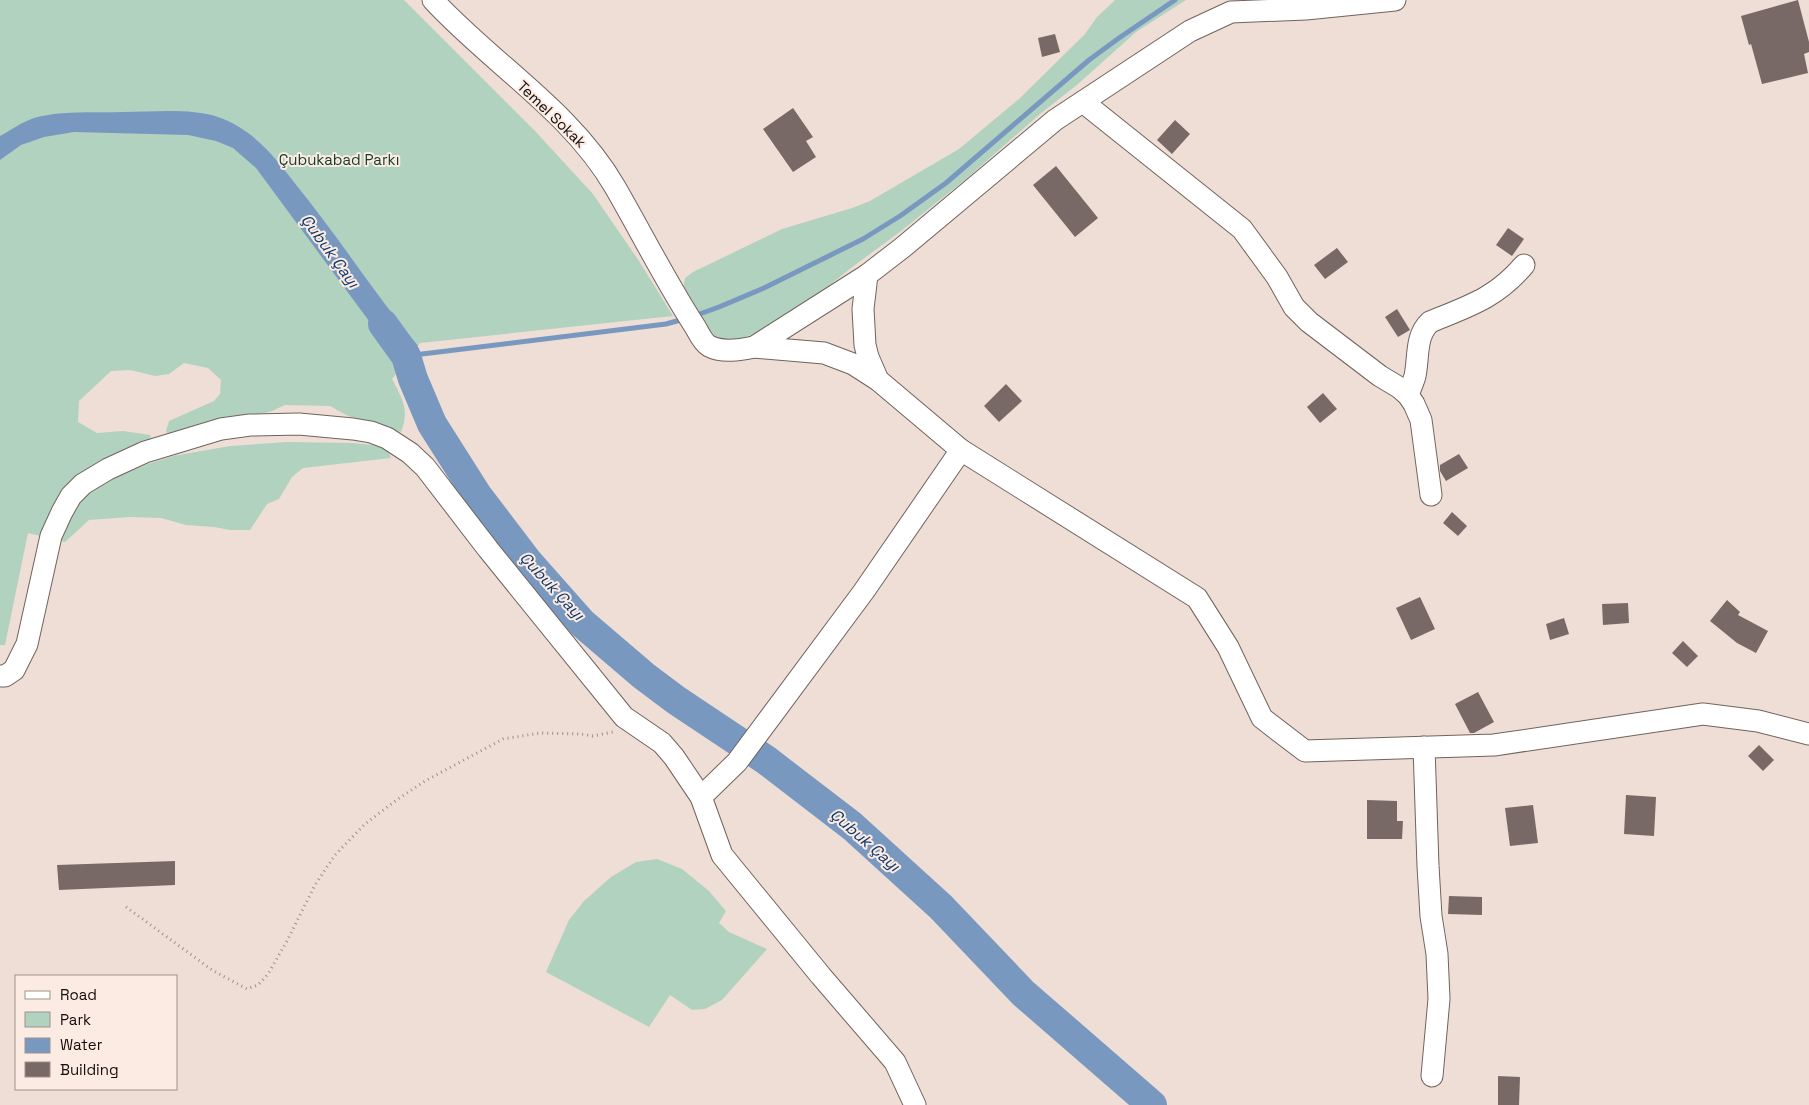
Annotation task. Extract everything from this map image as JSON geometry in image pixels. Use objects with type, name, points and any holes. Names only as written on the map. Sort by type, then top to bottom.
[{"type":"street","name":"Temel Sokak","points":[[433,0],[567,124],[584,143],[608,175],[676,298],[706,344],[719,349],[742,350],[754,348]]},
{"type":"street","points":[[754,348],[867,275],[1055,120],[1190,31],[1231,12],[1306,9],[1394,0]]},
{"type":"street","points":[[1083,102],[1242,230],[1278,276],[1294,306],[1309,322],[1408,395],[1421,420],[1431,495]]},
{"type":"street","points":[[1408,395],[1415,376],[1420,335],[1425,326],[1430,322],[1476,303],[1495,292],[1511,280],[1524,265]]},
{"type":"street","points":[[867,275],[863,309],[866,345],[868,357],[878,380]]},
{"type":"street","points":[[754,348],[824,353],[853,364],[878,380],[961,450],[1197,598],[1228,647],[1262,718],[1306,751],[1494,745],[1703,714],[1758,721],[1809,734]]},
{"type":"street","points":[[0,676],[5,676],[14,670],[27,644],[52,536],[66,504],[83,484],[108,469],[145,452],[213,431],[250,425],[299,424],[371,432],[387,438],[410,453],[425,467],[488,549],[624,717],[637,728],[662,743],[701,797],[722,855],[821,976],[895,1062],[915,1105]]},
{"type":"street","points":[[701,797],[737,762],[864,591],[961,450]]},
{"type":"street","points":[[1424,747],[1428,866],[1431,916],[1437,954],[1439,999],[1432,1076]]},
{"type":"path","points":[[126,907],[212,970],[247,989],[258,985],[268,974],[315,885],[335,854],[365,824],[398,799],[425,781],[503,739],[540,733],[594,736],[637,728]]},
{"type":"green space","name":"Çubukabad Parkı","points":[[0,0],[404,0],[535,131],[593,194],[639,261],[673,316],[420,343],[392,379],[404,404],[405,417],[401,432],[348,416],[330,406],[285,405],[272,411],[170,440],[166,431],[169,421],[214,401],[220,394],[221,380],[208,368],[184,363],[169,374],[155,376],[130,370],[111,371],[79,401],[78,422],[97,433],[123,431],[150,435],[152,443],[74,502],[115,477],[148,464],[173,456],[230,446],[287,442],[353,443],[382,446],[388,451],[391,458],[303,468],[292,477],[279,499],[267,504],[250,530],[230,530],[186,525],[161,518],[130,517],[89,520],[65,542],[28,533],[5,645],[0,645]]},
{"type":"green space","points":[[1115,0],[1186,0],[1136,32],[966,179],[810,301],[767,328],[736,341],[716,339],[707,329],[683,290],[685,278],[693,272],[782,229],[870,201],[959,149],[1019,99],[1085,34],[1097,17]]},
{"type":"green space","points":[[657,859],[682,869],[709,891],[726,911],[719,923],[729,932],[767,949],[722,1000],[705,1009],[692,1010],[670,995],[649,1027],[546,972],[569,920],[584,901],[611,877],[636,862]]},
{"type":"water","points":[[196,112],[218,117],[231,122],[253,136],[289,175],[418,346],[400,363],[256,168],[233,148],[216,141],[188,135],[74,132],[44,137],[21,145],[0,160],[0,136],[21,124],[44,115]]},
{"type":"building","points":[[1798,0],[1809,42],[1809,52],[1804,54],[1808,73],[1762,84],[1741,16]]},
{"type":"building","points":[[1055,34],[1060,52],[1042,57],[1038,38]]},
{"type":"building","points":[[793,108],[813,137],[806,141],[816,157],[793,172],[763,129]]},
{"type":"building","points":[[1175,120],[1190,134],[1172,154],[1157,140]]},
{"type":"building","points":[[1056,166],[1098,218],[1075,237],[1033,185]]},
{"type":"building","points":[[1508,228],[1524,239],[1512,256],[1496,245]]},
{"type":"building","points":[[1337,248],[1348,262],[1325,279],[1314,265]]},
{"type":"building","points":[[1397,309],[1410,330],[1398,337],[1385,317]]},
{"type":"building","points":[[1006,384],[1022,401],[999,422],[984,406]]},
{"type":"building","points":[[1323,393],[1337,409],[1320,423],[1307,407]]},
{"type":"building","points":[[1459,454],[1468,468],[1446,481],[1440,471],[1440,465]]},
{"type":"building","points":[[1452,512],[1467,526],[1458,536],[1443,523]]},
{"type":"building","points":[[1420,597],[1435,629],[1411,640],[1396,608]]},
{"type":"building","points":[[1727,600],[1740,612],[1738,615],[1768,631],[1756,653],[1737,643],[1710,621]]},
{"type":"building","points":[[1628,603],[1629,623],[1603,625],[1602,604]]},
{"type":"building","points":[[1564,618],[1569,634],[1550,640],[1546,624]]},
{"type":"building","points":[[1683,641],[1698,656],[1687,667],[1672,653]]},
{"type":"building","points":[[1478,692],[1494,722],[1474,733],[1470,733],[1455,704]]},
{"type":"building","points":[[1759,745],[1774,760],[1763,771],[1748,756]]},
{"type":"building","points":[[1626,795],[1656,797],[1654,836],[1624,834]]},
{"type":"building","points":[[1367,800],[1397,801],[1397,821],[1403,821],[1402,839],[1367,839]]},
{"type":"building","points":[[1533,805],[1538,843],[1510,846],[1505,808]]},
{"type":"building","points":[[175,861],[175,885],[59,890],[57,865]]},
{"type":"building","points":[[1449,896],[1482,897],[1482,915],[1448,914]]},
{"type":"building","points":[[1498,1076],[1520,1077],[1519,1105],[1498,1105]]},
{"type":"waterway","points":[[694,316],[764,288],[863,239],[900,216],[946,183],[1089,60],[1175,0]]},
{"type":"waterway","points":[[406,356],[666,324],[684,319]]},
{"type":"waterway","name":"Çubuk Çayı","points":[[383,324],[406,356],[413,379],[432,424],[477,495],[528,562],[582,623],[644,676],[676,700],[766,760],[852,826],[941,907],[1023,993],[1152,1105]]}]
